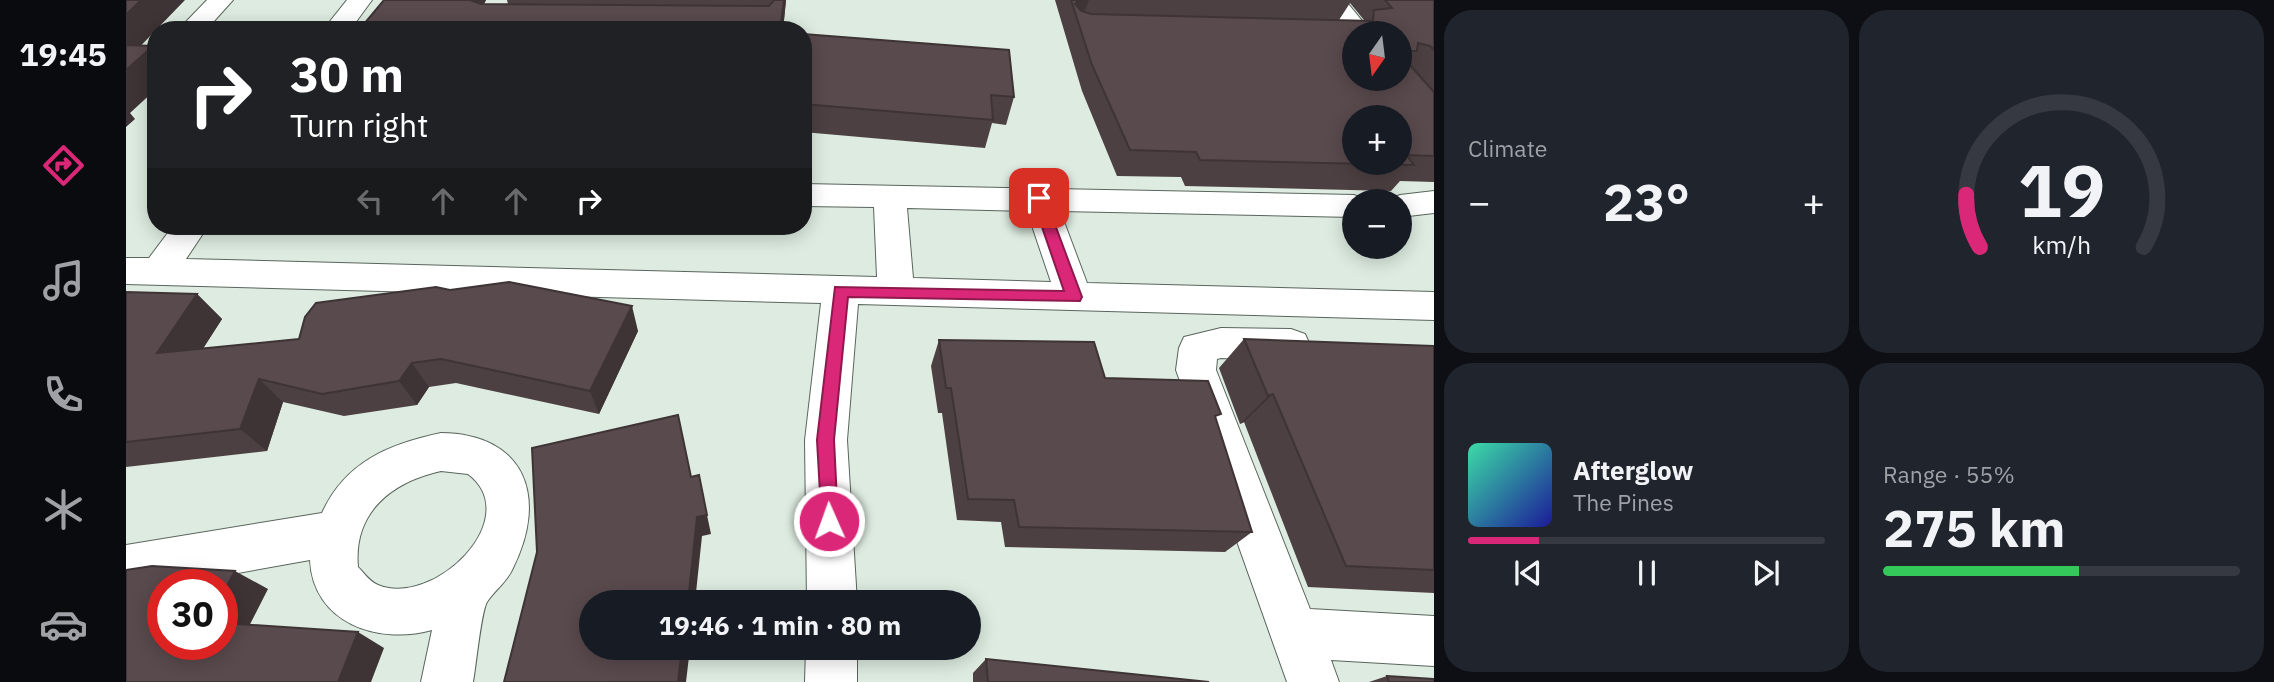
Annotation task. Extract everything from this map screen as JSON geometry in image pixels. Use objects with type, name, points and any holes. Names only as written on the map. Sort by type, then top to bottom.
[{"type":"street","points":[[200,21],[221,0]]},
{"type":"street","points":[[343,21],[360,0]]},
{"type":"street","points":[[1332,0],[1349,21]]},
{"type":"street","points":[[1327,36],[1342,36]]},
{"type":"street","points":[[812,195],[1342,206]]},
{"type":"street","points":[[890,197],[896,293]]},
{"type":"street","points":[[1039,198],[1074,297]]},
{"type":"street","points":[[1412,205],[1434,202]]},
{"type":"street","points":[[143,271],[181,235]]},
{"type":"street","points":[[143,271],[1434,306]]},
{"type":"street","points":[[832,590],[826,440],[841,291]]},
{"type":"street","points":[[1313,682],[1196,370],[1198,348],[1221,343],[1328,346]]},
{"type":"street","points":[[441,452],[480,457],[493,467],[505,484],[509,506],[507,531],[494,556],[464,590],[418,610],[390,612],[364,605],[345,591],[335,569],[336,533],[357,496],[377,476],[401,461],[441,452]]},
{"type":"street","points":[[126,569],[336,533]]},
{"type":"street","points":[[447,682],[464,590]]},
{"type":"street","points":[[1294,633],[1434,641]]},
{"type":"street","points":[[831,682],[832,660]]},
{"type":"building","points":[[126,0],[141,0],[126,15]]},
{"type":"building","points":[[384,0],[470,0],[481,4],[769,6],[774,0],[784,0],[781,21],[366,21]]},
{"type":"building","points":[[1071,0],[1078,0],[1075,4],[1081,11],[1091,14],[1373,21],[1342,21],[1342,91],[1412,91],[1412,67],[1434,92],[1434,156],[1412,155],[1412,105],[1342,105],[1342,163],[1200,160],[1196,152],[1130,150],[1092,65]]},
{"type":"building","points":[[1385,0],[1434,0],[1434,50],[1418,43],[1417,51],[1412,51],[1412,21],[1373,21],[1374,10],[1392,8]]},
{"type":"building","points":[[812,35],[1009,50],[1014,97],[991,95],[993,120],[812,105]]},
{"type":"building","points":[[126,45],[147,46],[147,51],[126,70]]},
{"type":"building","points":[[509,282],[632,306],[590,391],[441,359],[412,363],[399,381],[322,394],[259,379],[240,429],[126,442],[126,292],[197,294],[157,353],[299,339],[305,317],[316,303],[436,287],[450,290]]},
{"type":"building","points":[[1244,339],[1434,346],[1434,570],[1346,566],[1273,394],[1268,396]]},
{"type":"building","points":[[939,340],[1094,342],[1105,378],[1208,381],[1221,414],[1215,416],[1252,532],[1019,527],[1014,500],[968,499],[951,388],[946,388]]},
{"type":"building","points":[[678,415],[691,477],[699,475],[707,515],[697,517],[689,590],[579,590],[579,660],[681,660],[678,682],[504,682],[537,552],[532,448]]},
{"type":"building","points":[[152,566],[202,569],[147,569],[147,660],[238,660],[238,624],[358,632],[338,682],[126,682],[126,570]]},
{"type":"building","points":[[986,659],[1209,682],[988,682]]},
{"type":"building","points":[[1387,676],[1434,679],[1434,682],[1389,682]]},
{"type":"route","points":[[829,521],[826,440],[841,291],[1074,297],[1039,198]]}]
